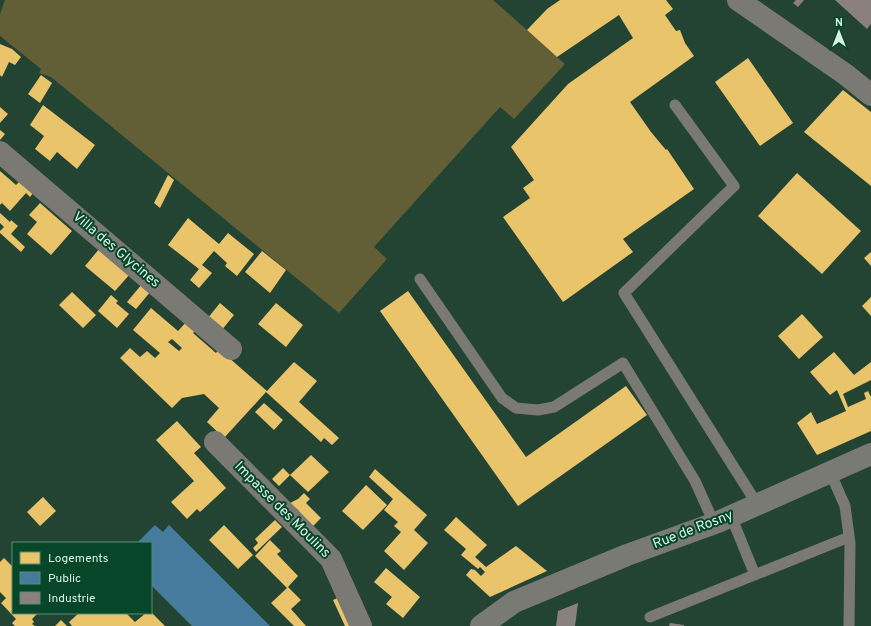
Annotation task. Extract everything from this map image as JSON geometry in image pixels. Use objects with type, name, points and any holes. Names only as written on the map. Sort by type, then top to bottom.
[{"type":"main road","name":"Rue de Rosny","points":[[481,626],[514,602],[627,555],[723,519],[871,454]]},
{"type":"main road","points":[[502,626],[514,602]]},
{"type":"street","points":[[738,0],[845,74],[871,95]]},
{"type":"street","name":"Villa des Glycines","points":[[0,152],[231,349]]},
{"type":"street","name":"Impasse des Moulins","points":[[215,442],[331,559],[361,626]]},
{"type":"lane","points":[[675,105],[734,186],[624,292],[757,504]]},
{"type":"lane","points":[[420,279],[502,398],[516,408],[538,410],[554,407],[623,363],[695,481],[723,519],[755,575]]},
{"type":"lane","points":[[830,472],[845,506],[849,537],[849,626]]},
{"type":"lane","points":[[650,617],[849,537]]},
{"type":"shaded area","points":[[5,0],[493,0],[565,64],[514,119],[500,107],[374,247],[387,259],[339,313],[51,77],[39,73],[41,69],[0,36],[0,14]]},
{"type":"building: Logements","points":[[560,0],[666,0],[673,9],[665,15],[676,31],[680,30],[685,43],[694,56],[630,102],[651,132],[666,150],[667,149],[694,189],[623,239],[633,252],[563,302],[503,217],[530,198],[523,188],[534,180],[511,147],[568,84],[633,38],[619,15],[557,57],[527,30],[547,9]]},
{"type":"building: Logements","points":[[0,44],[12,49],[21,57],[15,65],[9,62],[2,77],[0,75]]},
{"type":"building: Logements","points":[[748,58],[793,123],[760,146],[715,82]]},
{"type":"building: Logements","points":[[41,75],[52,83],[40,103],[28,94]]},
{"type":"building: Logements","points":[[843,90],[871,112],[871,186],[804,132]]},
{"type":"building: Logements","points":[[43,105],[95,145],[77,169],[57,152],[50,161],[35,149],[44,136],[30,125]]},
{"type":"building: Logements","points":[[0,107],[8,114],[0,123]]},
{"type":"building: Logements","points":[[0,130],[5,134],[0,140]]},
{"type":"building: Logements","points":[[0,171],[16,185],[21,180],[34,192],[30,197],[26,193],[10,211],[2,203],[0,205]]},
{"type":"building: Logements","points":[[797,173],[861,231],[822,274],[758,216]]},
{"type":"building: Logements","points":[[168,175],[174,180],[160,208],[154,203]]},
{"type":"building: Logements","points":[[40,203],[72,231],[51,255],[27,234],[37,222],[29,215]]},
{"type":"building: Logements","points":[[0,213],[10,222],[11,220],[18,226],[11,234],[25,247],[21,252],[0,233],[4,227],[0,223]]},
{"type":"building: Logements","points":[[188,218],[219,244],[228,233],[254,254],[237,276],[225,266],[227,263],[214,251],[202,265],[212,273],[199,288],[190,280],[199,269],[168,245]]},
{"type":"building: Logements","points":[[100,248],[130,274],[115,291],[85,266]]},
{"type":"building: Logements","points":[[262,251],[286,270],[270,293],[245,272]]},
{"type":"building: Logements","points":[[871,252],[871,266],[864,258]]},
{"type":"building: Logements","points":[[142,284],[151,291],[136,309],[127,302]]},
{"type":"building: Logements","points":[[408,291],[526,457],[626,386],[647,415],[518,506],[380,311]]},
{"type":"building: Logements","points":[[72,292],[96,315],[83,328],[59,305]]},
{"type":"building: Logements","points":[[111,295],[118,301],[116,303],[129,314],[117,328],[98,311]]},
{"type":"building: Logements","points":[[871,297],[871,316],[862,306]]},
{"type":"building: Logements","points":[[220,303],[234,315],[221,331],[207,319]]},
{"type":"building: Logements","points":[[276,303],[303,325],[286,347],[258,324]]},
{"type":"building: Logements","points":[[151,308],[178,331],[188,320],[198,328],[193,333],[216,353],[219,349],[267,391],[294,362],[317,381],[299,402],[339,438],[332,445],[324,438],[321,442],[266,392],[224,438],[207,422],[219,408],[204,394],[182,398],[172,408],[120,358],[130,348],[140,357],[147,351],[155,358],[160,353],[133,330]],"holes":[[[172,339],[182,348],[179,351],[168,342]]]},
{"type":"building: Logements","points":[[802,314],[823,337],[799,359],[778,336]]},
{"type":"building: Logements","points":[[834,352],[854,375],[871,362],[871,380],[843,394],[848,407],[866,399],[864,393],[868,391],[871,397],[871,431],[817,455],[797,423],[811,412],[817,424],[846,411],[837,390],[830,395],[810,372]]},
{"type":"building: Logements","points":[[264,403],[283,420],[274,430],[255,412]]},
{"type":"building: Logements","points":[[177,421],[201,447],[194,453],[226,488],[200,512],[197,509],[187,519],[171,502],[194,481],[156,440]]},
{"type":"building: Logements","points":[[311,455],[329,472],[308,492],[290,475]]},
{"type":"building: Logements","points":[[283,468],[290,475],[279,486],[272,479]]},
{"type":"building: Logements","points":[[375,469],[427,515],[414,530],[428,543],[404,570],[384,551],[401,532],[394,526],[398,522],[384,510],[393,499],[369,477]]},
{"type":"building: Logements","points":[[366,485],[387,505],[363,530],[342,511]]},
{"type":"building: Logements","points":[[304,493],[310,499],[306,503],[321,518],[312,527],[298,512],[299,511],[290,503],[298,499]]},
{"type":"building: Logements","points":[[43,497],[56,511],[40,526],[27,512]]},
{"type":"building: Logements","points":[[456,517],[487,545],[475,557],[486,567],[516,546],[547,571],[490,597],[466,575],[471,569],[475,570],[481,576],[485,572],[480,567],[478,569],[461,555],[466,549],[444,530]]},
{"type":"building: Logements","points":[[275,520],[282,527],[256,552],[253,548],[258,543],[255,539]]},
{"type":"building: Logements","points":[[224,525],[253,555],[238,569],[209,540]]},
{"type":"building: Logements","points":[[270,540],[281,551],[277,554],[298,576],[288,587],[301,600],[291,609],[306,626],[294,626],[271,603],[287,588],[255,556]]},
{"type":"building: Logements","points":[[4,558],[12,566],[12,614],[37,614],[32,619],[34,622],[32,624],[35,626],[15,626],[12,623],[16,619],[1,603],[6,598],[0,592],[0,562]]},
{"type":"building: Logements","points":[[386,568],[420,597],[403,618],[386,604],[392,597],[374,582]]},
{"type":"building: Logements","points":[[344,595],[359,626],[345,626],[333,600]]},
{"type":"building: Logements","points":[[152,613],[165,626],[72,626],[69,622],[78,614],[127,614],[135,622],[145,614]]},
{"type":"building: Logements","points":[[61,620],[67,626],[55,626]]},
{"type":"building: Public","points":[[155,525],[163,532],[169,525],[270,626],[192,626],[152,586],[152,542],[138,542]]},
{"type":"building: Industrie","points":[[796,0],[804,0],[798,7],[793,3]]},
{"type":"building: Industrie","points":[[835,0],[871,0],[871,24],[867,29]]},
{"type":"building: Industrie","points":[[578,603],[575,626],[556,626],[558,611]]},
{"type":"building: Industrie","points":[[670,623],[684,625],[684,626],[669,626]]}]
